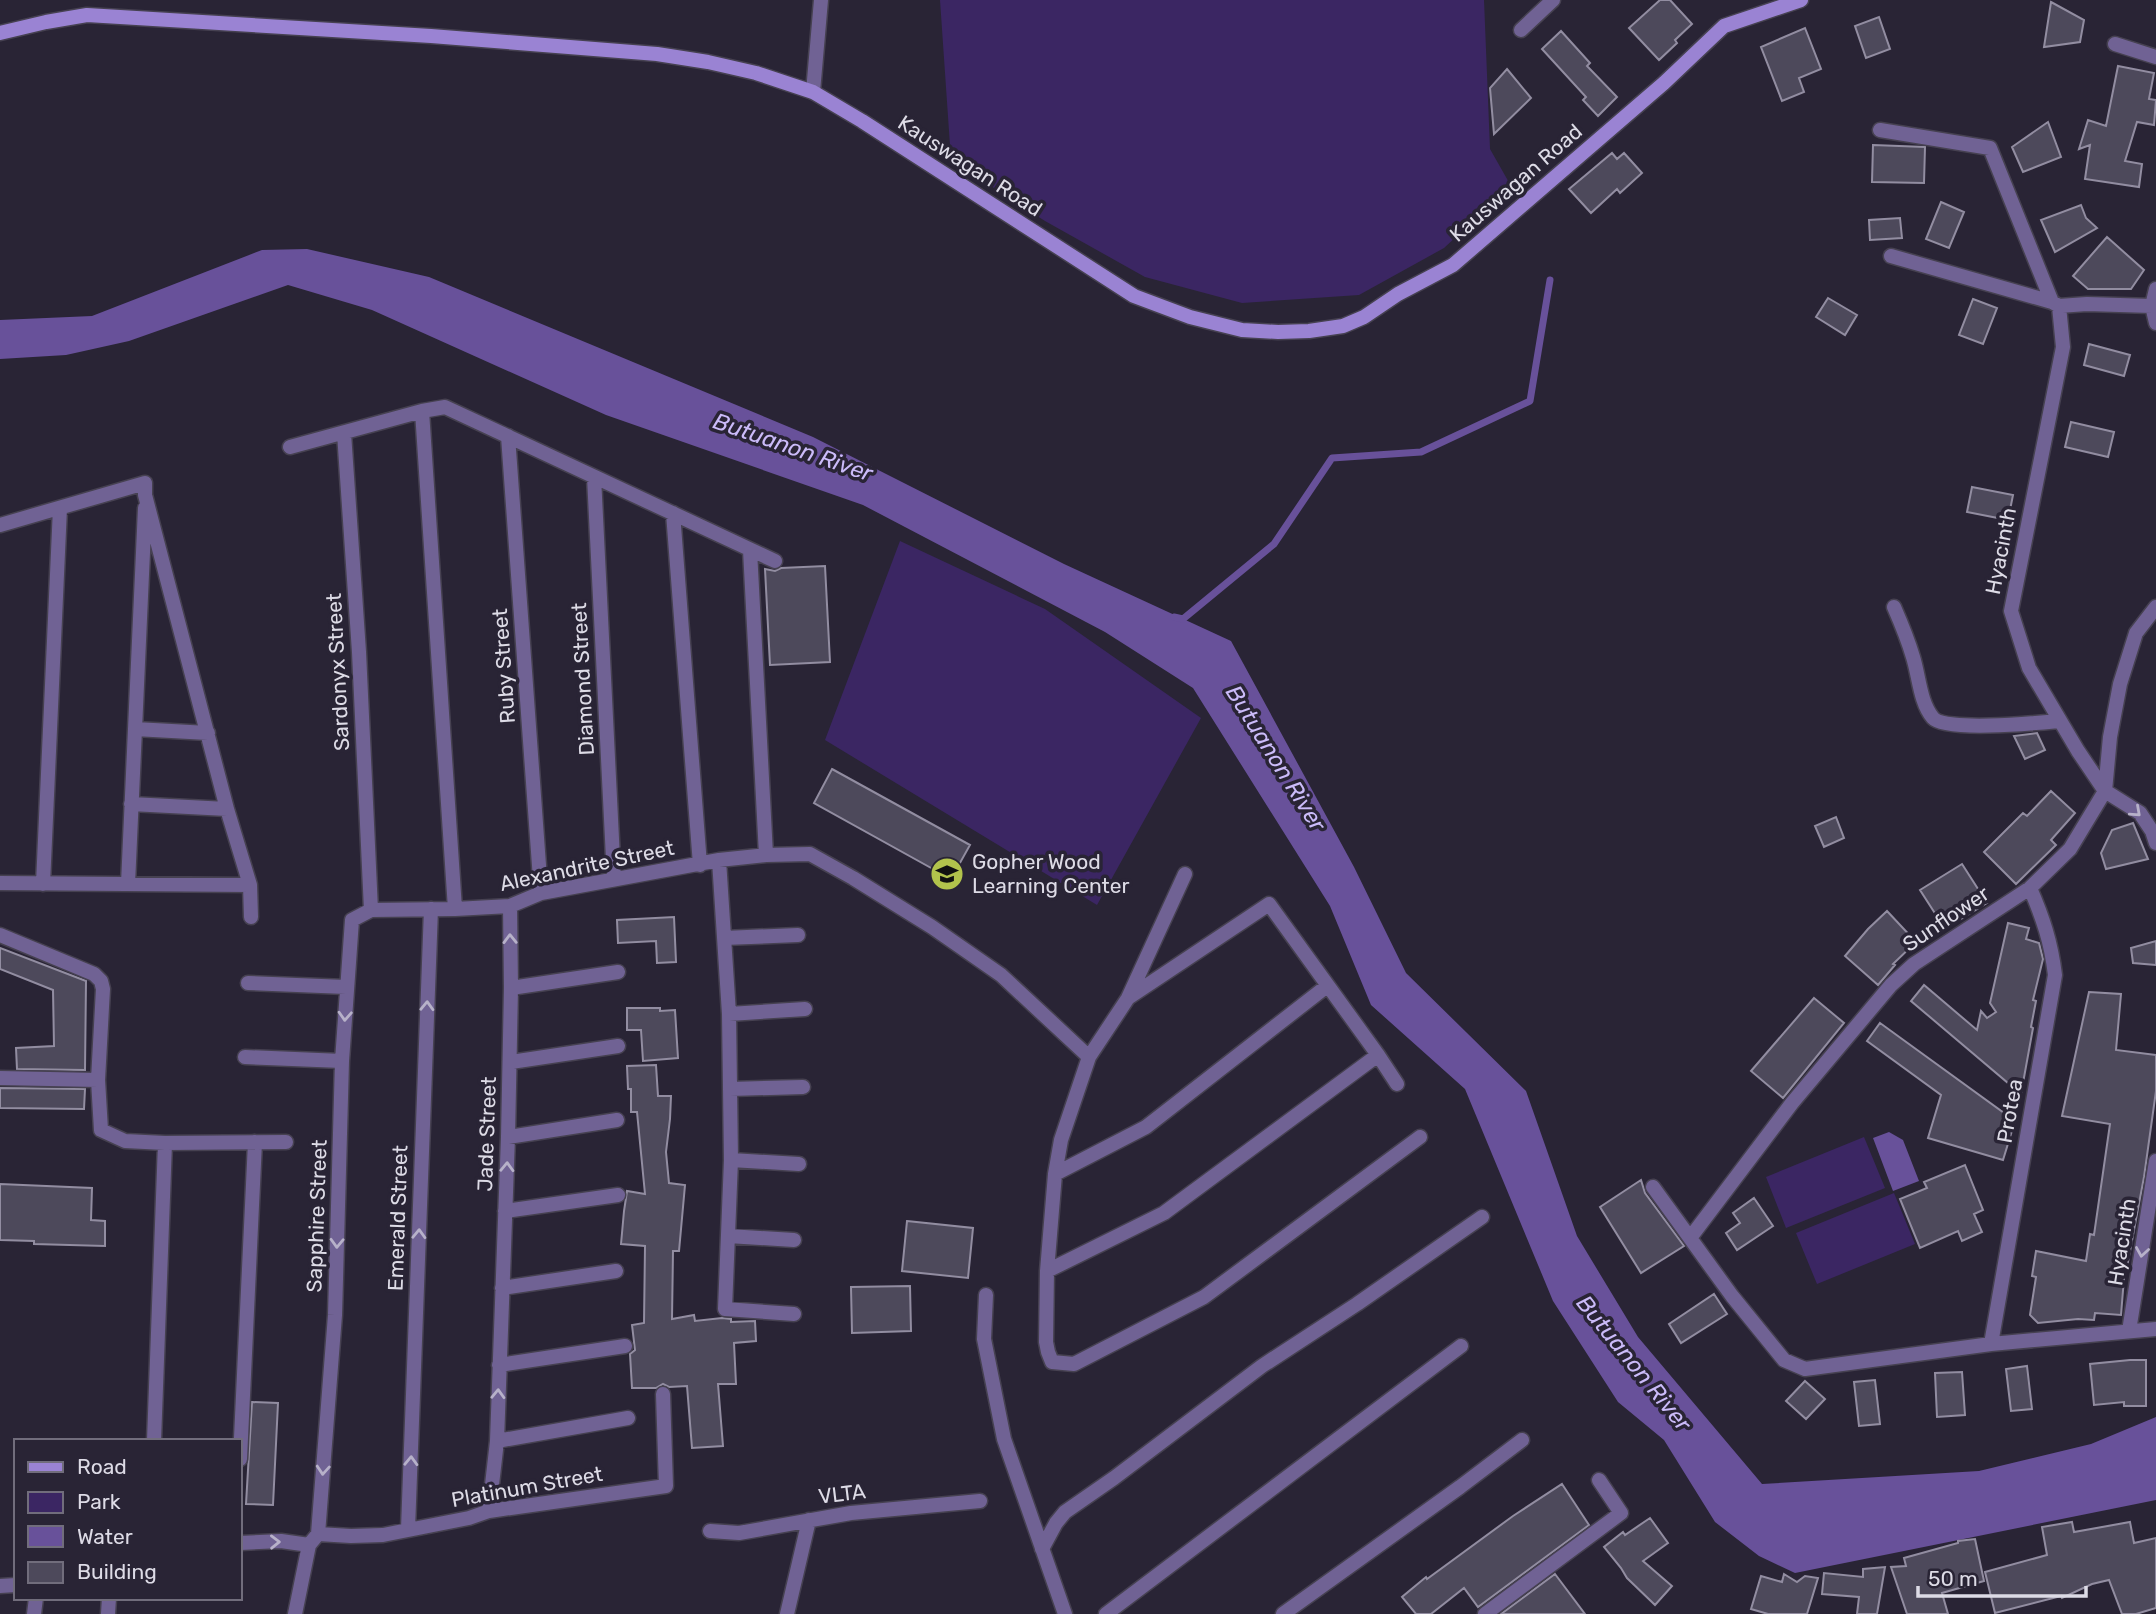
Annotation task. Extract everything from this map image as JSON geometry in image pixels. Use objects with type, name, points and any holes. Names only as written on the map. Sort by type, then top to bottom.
[{"type":"street","points":[[813,92],[821,0]]},
{"type":"street","points":[[1521,30],[1553,0]]},
{"type":"street","name":"Kauswagan Road","points":[[0,33],[87,15],[431,36],[657,54],[708,62],[813,92],[1134,296],[1190,317],[1242,330],[1308,331],[1343,326],[1364,317],[1398,294],[1453,265],[1664,83],[1724,26],[1801,0]]},
{"type":"street","points":[[2115,44],[2156,57]]},
{"type":"street","name":"Hyacinth","points":[[1880,130],[1990,148],[2055,304],[2063,347],[2011,611],[2029,668],[2059,722],[2105,791],[2140,813],[2152,831],[2156,843]]},
{"type":"street","points":[[1891,256],[2055,304],[2152,306]]},
{"type":"street","points":[[2156,289],[2152,306],[2156,323]]},
{"type":"street","points":[[290,447],[445,407],[775,561]]},
{"type":"street","points":[[422,411],[455,909]]},
{"type":"street","name":"Sardonyx Street","points":[[345,433],[371,910]]},
{"type":"street","name":"Ruby Street","points":[[508,436],[541,893]]},
{"type":"street","name":"Diamond Street","points":[[594,477],[614,879]]},
{"type":"street","points":[[0,525],[145,484],[128,884]]},
{"type":"street","points":[[145,495],[227,809],[250,885],[251,917]]},
{"type":"street","points":[[43,884],[60,508]]},
{"type":"street","points":[[673,513],[699,865]]},
{"type":"street","points":[[750,550],[766,855]]},
{"type":"street","points":[[1894,607],[1912,653],[1927,709],[1940,724],[1966,726],[2059,722]]},
{"type":"street","name":"Sunflower","points":[[1690,1238],[1792,1103],[1891,985],[1914,964],[2030,888],[2070,849],[2105,791],[2110,737],[2120,684],[2136,634],[2156,607]]},
{"type":"street","points":[[135,729],[208,733]]},
{"type":"street","points":[[131,804],[227,809]]},
{"type":"street","name":"Alexandrite Street","points":[[371,910],[510,906],[541,893],[719,860],[810,854],[887,899],[1001,975],[1089,1057]]},
{"type":"street","points":[[719,860],[729,1014],[731,1160],[725,1309],[794,1314]]},
{"type":"street","points":[[1185,874],[1128,998],[1089,1057],[1061,1140],[1055,1174],[1047,1270],[1048,1352],[1052,1362],[1074,1364],[1204,1297],[1420,1138]]},
{"type":"street","points":[[0,883],[250,885]]},
{"type":"street","name":"Protea","points":[[1991,1344],[2055,975],[2052,946],[2030,888]]},
{"type":"street","points":[[1128,998],[1269,904],[1397,1084]]},
{"type":"street","name":"Jade Street","points":[[489,1511],[497,1441],[511,1062],[510,906]]},
{"type":"street","name":"Emerald Street","points":[[408,1529],[430,909]]},
{"type":"street","name":"Sapphire Street","points":[[295,1614],[314,1539],[335,1315],[342,1061],[352,920],[371,910]]},
{"type":"street","points":[[0,935],[94,974],[101,981],[101,1130],[125,1141],[286,1142]]},
{"type":"street","points":[[724,938],[798,935]]},
{"type":"street","points":[[511,988],[618,972]]},
{"type":"street","points":[[248,983],[346,988]]},
{"type":"street","points":[[1055,1174],[1146,1127],[1327,986]]},
{"type":"street","points":[[729,1014],[805,1009]]},
{"type":"street","points":[[511,1062],[618,1046]]},
{"type":"street","points":[[1047,1270],[1164,1213],[1378,1055]]},
{"type":"street","points":[[245,1057],[342,1061]]},
{"type":"street","points":[[0,1078],[99,1080]]},
{"type":"street","points":[[730,1089],[803,1087]]},
{"type":"street","points":[[508,1137],[617,1120]]},
{"type":"street","points":[[241,1439],[255,1142]]},
{"type":"street","points":[[154,1439],[165,1143]]},
{"type":"street","points":[[731,1160],[799,1164]]},
{"type":"street","name":"Hyacinth","points":[[2129,1331],[2156,1161]]},
{"type":"street","points":[[1653,1187],[1732,1296],[1784,1360],[1805,1368],[1991,1344],[2156,1329]]},
{"type":"street","points":[[505,1211],[618,1195]]},
{"type":"street","points":[[1042,1549],[1065,1512],[1262,1366],[1482,1217]]},
{"type":"street","points":[[728,1236],[794,1240]]},
{"type":"street","points":[[502,1287],[616,1271]]},
{"type":"street","points":[[986,1295],[984,1339],[1004,1440],[1065,1614]]},
{"type":"street","points":[[499,1364],[625,1346]]},
{"type":"street","points":[[1106,1614],[1461,1346]]},
{"type":"street","name":"Platinum Street","points":[[242,1543],[383,1535],[470,1518],[489,1511],[666,1486],[663,1394]]},
{"type":"street","points":[[497,1441],[628,1418]]},
{"type":"street","points":[[1283,1614],[1522,1440]]},
{"type":"street","points":[[1485,1614],[1621,1513],[1599,1480]]},
{"type":"street","name":"VLTA","points":[[710,1531],[739,1533],[851,1513],[980,1501]]},
{"type":"street","points":[[787,1614],[809,1520]]},
{"type":"green space","points":[[940,0],[1484,0],[1490,149],[1511,186],[1444,248],[1359,295],[1242,303],[1145,277],[1045,221],[951,160]]},
{"type":"green space","points":[[900,541],[1045,609],[1201,718],[1097,905],[825,740]]},
{"type":"green space","points":[[1864,1137],[1885,1188],[1786,1228],[1766,1177]]},
{"type":"green space","points":[[1894,1193],[1915,1244],[1817,1284],[1796,1233]]},
{"type":"water","name":"Butuanon River","points":[[307,249],[429,277],[813,437],[1064,564],[1231,641],[1354,867],[1406,973],[1526,1091],[1577,1236],[1638,1337],[1762,1484],[1979,1471],[2091,1444],[2156,1417],[2156,1500],[1795,1573],[1759,1556],[1715,1522],[1664,1440],[1618,1402],[1553,1301],[1465,1089],[1371,1005],[1330,906],[1193,688],[1105,632],[863,505],[606,415],[372,310],[288,285],[129,341],[66,355],[0,359],[0,320],[92,316],[262,250]]},
{"type":"water","points":[[1889,1132],[1903,1140],[1919,1181],[1893,1191],[1873,1138]]},
{"type":"building","points":[[1660,0],[1670,0],[1692,24],[1659,60],[1629,28]]},
{"type":"building","points":[[2051,2],[2084,20],[2080,42],[2044,47]]},
{"type":"building","points":[[1879,17],[1890,49],[1866,58],[1855,26]]},
{"type":"building","points":[[1805,28],[1821,69],[1799,78],[1804,92],[1782,101],[1761,47]]},
{"type":"building","points":[[1561,31],[1590,63],[1587,66],[1617,97],[1598,116],[1583,100],[1586,97],[1542,49]]},
{"type":"building","points":[[2118,66],[2154,73],[2149,99],[2156,100],[2154,125],[2137,122],[2125,161],[2142,164],[2139,187],[2085,179],[2090,145],[2079,149],[2088,120],[2106,126]]},
{"type":"building","points":[[1507,69],[1531,98],[1494,134],[1490,88]]},
{"type":"building","points":[[2048,122],[2061,157],[2023,172],[2012,147]]},
{"type":"building","points":[[1873,145],[1925,147],[1924,183],[1872,182]]},
{"type":"building","points":[[1612,153],[1617,159],[1624,153],[1642,173],[1620,193],[1617,189],[1591,213],[1569,189]]},
{"type":"building","points":[[1941,202],[1964,212],[1949,248],[1926,239]]},
{"type":"building","points":[[2081,205],[2086,218],[2097,228],[2055,252],[2041,220]]},
{"type":"building","points":[[1900,218],[1902,238],[1870,240],[1869,220]]},
{"type":"building","points":[[2107,237],[2144,270],[2131,289],[2088,289],[2073,276]]},
{"type":"building","points":[[1828,298],[1857,315],[1845,335],[1816,317]]},
{"type":"building","points":[[1973,299],[1997,308],[1983,344],[1959,335]]},
{"type":"building","points":[[2089,344],[2130,355],[2124,376],[2084,365]]},
{"type":"building","points":[[2071,422],[2114,432],[2108,457],[2065,447]]},
{"type":"building","points":[[1972,487],[2013,495],[2008,520],[1967,512]]},
{"type":"building","points":[[825,566],[830,662],[770,665],[765,569],[775,571],[781,568]]},
{"type":"building","points":[[2037,733],[2045,750],[2025,759],[2014,736]]},
{"type":"building","points":[[832,769],[970,845],[951,879],[814,803]]},
{"type":"building","points":[[2051,791],[2075,813],[2051,840],[2056,845],[2016,884],[1984,852],[2023,813],[2027,816]]},
{"type":"building","points":[[1836,817],[1844,838],[1824,847],[1815,826]]},
{"type":"building","points":[[2133,823],[2148,859],[2106,869],[2101,853],[2112,830]]},
{"type":"building","points":[[1962,864],[1987,903],[1945,929],[1920,890]]},
{"type":"building","points":[[1887,911],[1916,942],[1893,964],[1895,965],[1878,985],[1845,956]]},
{"type":"building","points":[[674,917],[676,962],[657,963],[656,941],[618,943],[617,920]]},
{"type":"building","points":[[2008,923],[2029,928],[2026,939],[2039,943],[2043,959],[2033,1000],[2036,1001],[2033,1028],[2021,1094],[1911,1001],[1924,985],[1977,1030],[1981,1011],[1987,1018],[1996,1012],[1990,1003]]},
{"type":"building","points":[[2156,941],[2156,965],[2133,963],[2131,948]]},
{"type":"building","points":[[0,948],[86,981],[85,1070],[17,1069],[16,1048],[54,1046],[53,990],[0,969]]},
{"type":"building","points":[[2089,992],[2121,994],[2116,1050],[2156,1055],[2156,1091],[2144,1177],[2127,1267],[2125,1266],[2121,1315],[2095,1313],[2094,1320],[2038,1323],[2030,1315],[2036,1277],[2032,1276],[2036,1251],[2086,1261],[2090,1234],[2094,1235],[2110,1124],[2062,1116]]},
{"type":"building","points":[[1814,998],[1844,1023],[1783,1098],[1751,1071]]},
{"type":"building","points":[[627,1008],[675,1010],[678,1058],[643,1061],[641,1030],[627,1030]]},
{"type":"building","points":[[1880,1023],[2015,1121],[2003,1160],[1928,1138],[1941,1095],[1867,1041]]},
{"type":"building","points":[[656,1065],[658,1096],[671,1096],[666,1152],[669,1183],[685,1185],[679,1251],[673,1251],[672,1319],[694,1315],[695,1321],[722,1318],[731,1319],[731,1322],[755,1321],[756,1341],[734,1343],[736,1384],[718,1384],[723,1446],[692,1448],[687,1386],[669,1387],[663,1384],[656,1388],[632,1388],[630,1354],[635,1350],[632,1325],[644,1323],[645,1246],[621,1244],[627,1191],[645,1194],[637,1112],[631,1112],[627,1066]]},
{"type":"building","points":[[0,1088],[85,1089],[84,1109],[0,1108]]},
{"type":"building","points":[[1965,1165],[1983,1210],[1974,1214],[1982,1232],[1962,1241],[1958,1231],[1920,1248],[1900,1199],[1927,1188],[1924,1182]]},
{"type":"building","points":[[1641,1180],[1645,1193],[1684,1246],[1641,1273],[1600,1207]]},
{"type":"building","points":[[0,1184],[92,1188],[91,1220],[105,1221],[105,1246],[0,1240]]},
{"type":"building","points":[[1754,1198],[1773,1226],[1737,1250],[1726,1233],[1740,1223],[1733,1213]]},
{"type":"building","points":[[907,1221],[973,1228],[968,1278],[902,1271]]},
{"type":"building","points":[[910,1286],[911,1331],[852,1333],[851,1287]]},
{"type":"building","points":[[1714,1294],[1727,1314],[1681,1343],[1669,1324]]},
{"type":"building","points":[[2146,1360],[2146,1406],[2124,1406],[2124,1402],[2094,1405],[2090,1364]]},
{"type":"building","points":[[2027,1366],[2032,1409],[2011,1411],[2006,1369]]},
{"type":"building","points":[[1962,1372],[1965,1415],[1937,1417],[1935,1373]]},
{"type":"building","points":[[1875,1380],[1880,1424],[1859,1426],[1854,1382]]},
{"type":"building","points":[[1805,1381],[1825,1399],[1806,1419],[1786,1401]]},
{"type":"building","points":[[252,1402],[278,1403],[273,1505],[246,1504]]},
{"type":"building","points":[[1562,1484],[1589,1525],[1478,1607],[1464,1588],[1431,1614],[1416,1614],[1402,1597],[1426,1577],[1427,1579]]},
{"type":"building","points":[[1650,1518],[1668,1543],[1643,1561],[1672,1586],[1655,1605],[1627,1578],[1604,1547],[1623,1532],[1625,1535]]},
{"type":"building","points":[[2072,1522],[2074,1532],[2130,1522],[2134,1543],[2156,1538],[2156,1608],[2136,1614],[2122,1614],[2109,1580],[2092,1584],[2062,1598],[2061,1596],[1995,1613],[1985,1572],[2047,1555],[2042,1527]]},
{"type":"building","points":[[1975,1539],[1984,1581],[1942,1593],[1948,1614],[1907,1614],[1891,1567],[1906,1566],[1904,1558],[1958,1541]]},
{"type":"building","points":[[1885,1567],[1877,1614],[1857,1614],[1859,1597],[1822,1594],[1824,1573],[1863,1577],[1863,1569]]},
{"type":"building","points":[[1555,1574],[1585,1614],[1501,1614]]},
{"type":"building","points":[[1784,1574],[1797,1582],[1805,1576],[1818,1578],[1807,1614],[1768,1614],[1751,1609],[1761,1576],[1782,1582]]},
{"type":"waterway","points":[[1174,617],[1183,619],[1274,544],[1332,458],[1421,452],[1530,401],[1550,280]]},
{"type":"place","name":"Gopher Wood Learning Center","points":[[947,874]]}]
